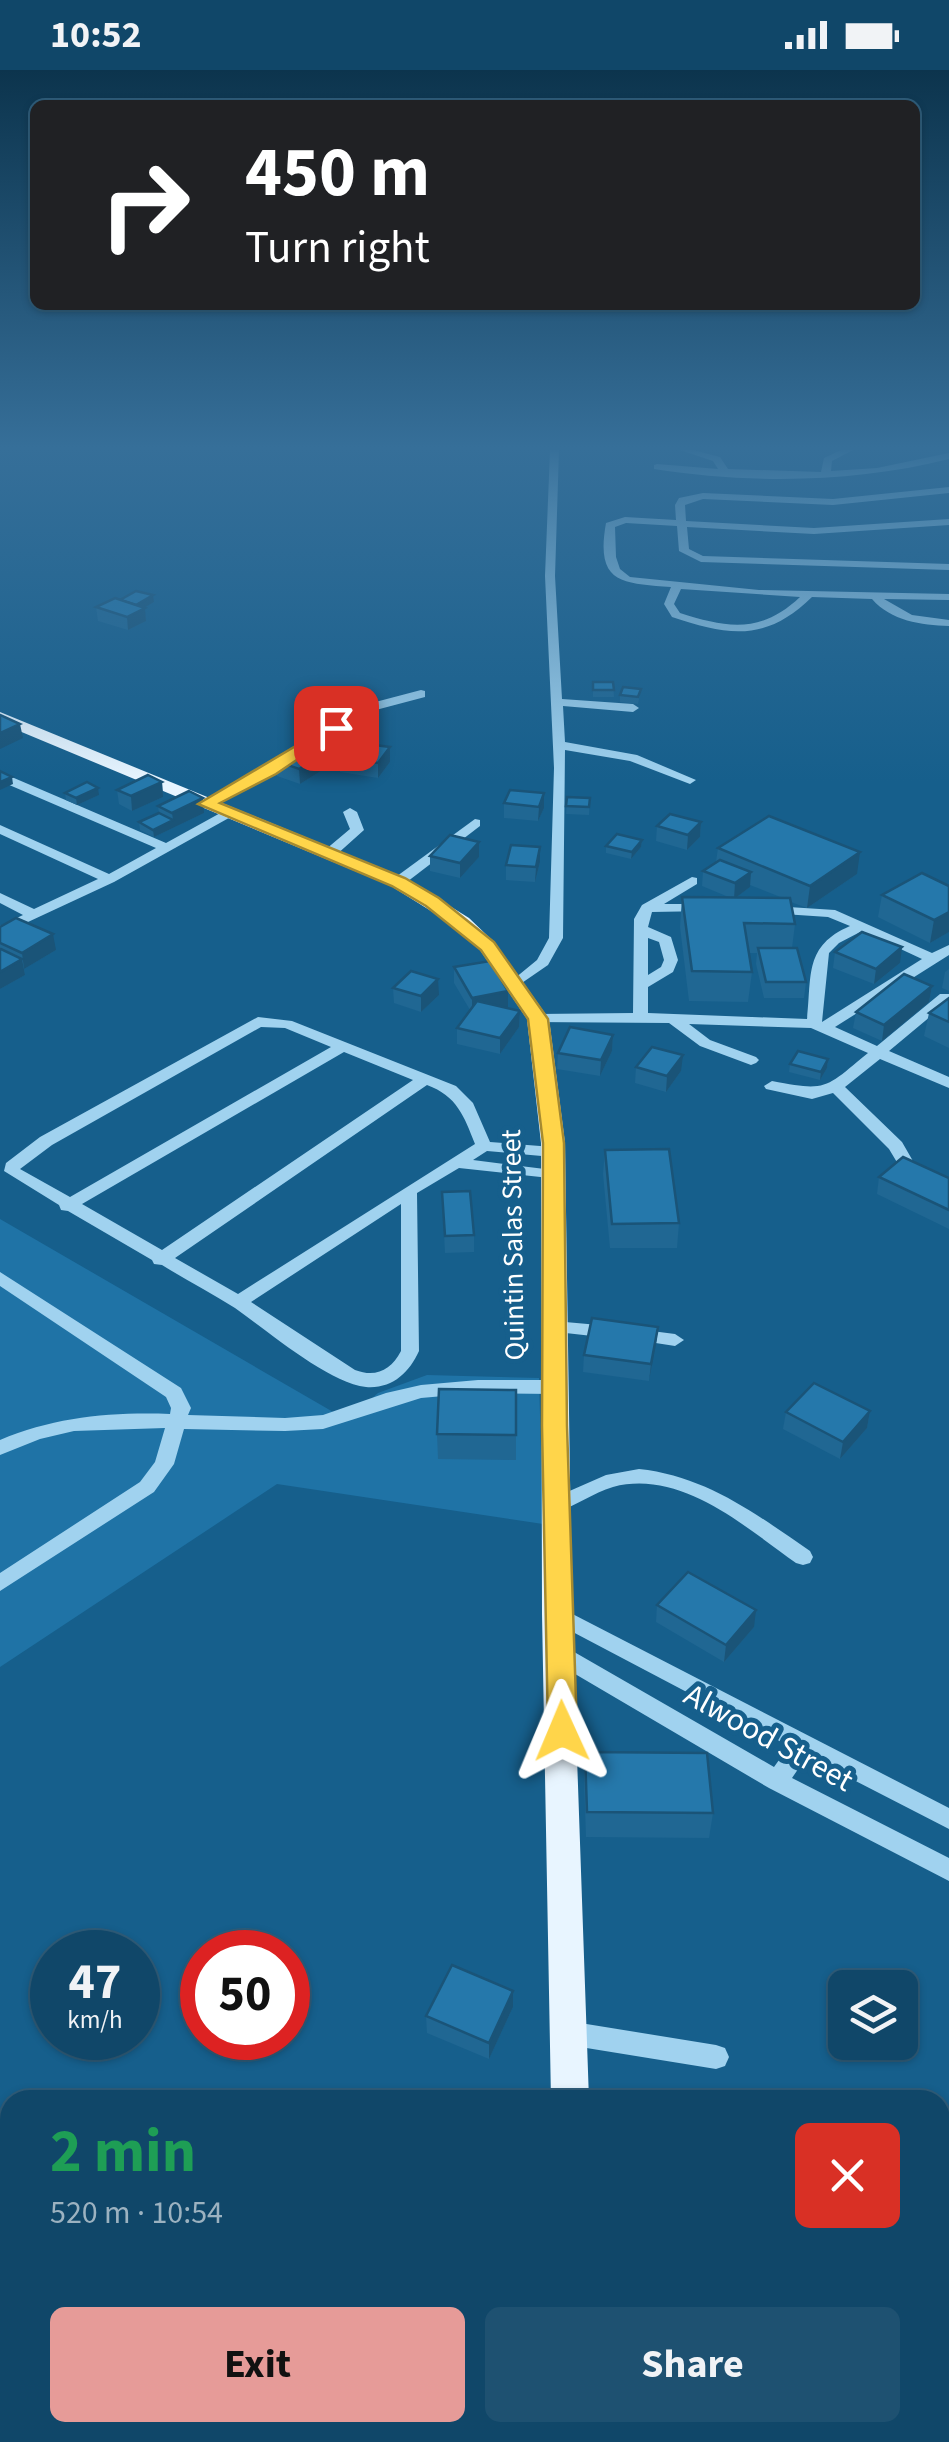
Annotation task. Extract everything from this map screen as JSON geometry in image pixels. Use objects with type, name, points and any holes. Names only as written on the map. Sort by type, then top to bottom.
[{"type":"main road","name":"Quintin Salas Street","points":[[0,717],[398,882],[462,922],[488,946],[538,1019],[553,1164],[557,1614],[570,2090]]},
{"type":"street","points":[[516,983],[543,962],[556,938],[558,702],[550,561]]},
{"type":"street","points":[[613,561],[614,572],[628,580],[677,586],[808,595],[949,597]]},
{"type":"street","points":[[726,561],[949,567]]},
{"type":"street","points":[[677,586],[669,608],[676,615],[743,629],[770,625],[784,618],[808,595]]},
{"type":"street","points":[[875,595],[884,606],[897,612],[949,623]]},
{"type":"street","points":[[0,931],[166,848],[270,770],[368,708],[421,694]]},
{"type":"street","points":[[558,702],[633,708]]},
{"type":"street","points":[[558,745],[633,758],[690,780]]},
{"type":"street","points":[[0,776],[166,848]]},
{"type":"street","points":[[330,853],[357,830],[350,812]]},
{"type":"street","points":[[398,882],[476,823]]},
{"type":"street","points":[[0,829],[109,879]]},
{"type":"street","points":[[640,1017],[640,928],[648,908],[692,882]]},
{"type":"street","points":[[0,897],[34,915]]},
{"type":"street","points":[[648,908],[712,908]]},
{"type":"street","points":[[751,909],[830,912],[943,953],[927,990],[863,1068],[836,1087],[812,1094],[772,1086]]},
{"type":"street","points":[[819,1025],[822,953],[826,946],[862,926]]},
{"type":"street","points":[[640,928],[666,940],[671,960],[668,969],[641,985]]},
{"type":"street","points":[[819,1025],[927,990]]},
{"type":"street","points":[[538,1019],[640,1017],[819,1025],[949,1084]]},
{"type":"street","points":[[672,1018],[705,1044],[751,1060]]},
{"type":"street","points":[[410,1191],[410,1351],[399,1370],[388,1378],[356,1378],[238,1302],[12,1171],[14,1163],[46,1141],[258,1022],[281,1022],[458,1092],[468,1102],[484,1146]]},
{"type":"street","points":[[68,1206],[344,1046]]},
{"type":"street","points":[[160,1260],[425,1079]]},
{"type":"street","points":[[836,1087],[896,1146],[913,1176]]},
{"type":"street","points":[[238,1302],[484,1146],[553,1164]]},
{"type":"street","points":[[460,1162],[553,1164]]},
{"type":"street","points":[[0,1278],[174,1394],[181,1408],[164,1464],[147,1487],[0,1583]]},
{"type":"street","points":[[554,1327],[675,1340]]},
{"type":"street","points":[[0,1448],[56,1428],[98,1423],[325,1422],[402,1395],[457,1386],[554,1387]]},
{"type":"street","points":[[556,1505],[612,1480],[672,1478],[803,1557]]},
{"type":"street","name":"Alwood Street","points":[[557,1614],[949,1820]]},
{"type":"street","name":"Alwood Street","points":[[561,1656],[777,1782],[949,1870]]},
{"type":"street","points":[[777,1782],[804,1742]]},
{"type":"street","points":[[568,2033],[716,2056]]},
{"type":"shaded area","points":[[0,1219],[347,1420],[378,1393],[427,1375],[539,1378],[543,1524],[277,1484],[0,1667]]},
{"type":"building","points":[[136,591],[153,595],[136,605],[120,600]]},
{"type":"building","points":[[115,598],[145,608],[127,617],[96,607]]},
{"type":"building","points":[[593,682],[613,682],[614,690],[593,690]]},
{"type":"building","points":[[623,687],[641,689],[638,697],[620,695]]},
{"type":"building","points":[[0,715],[20,724],[0,733]]},
{"type":"building","points":[[352,727],[371,732],[359,742],[340,738]]},
{"type":"building","points":[[312,740],[334,748],[299,769],[276,761]]},
{"type":"building","points":[[351,742],[390,747],[378,763],[339,758]]},
{"type":"building","points":[[0,771],[12,777],[0,782]]},
{"type":"building","points":[[148,775],[162,782],[131,796],[117,790]]},
{"type":"building","points":[[87,782],[98,788],[76,798],[65,793]]},
{"type":"building","points":[[510,790],[544,793],[539,807],[504,803]]},
{"type":"building","points":[[189,791],[203,798],[172,813],[158,806]]},
{"type":"building","points":[[567,797],[590,798],[589,807],[566,806]]},
{"type":"building","points":[[159,813],[173,820],[153,830],[139,822]]},
{"type":"building","points":[[670,814],[701,822],[688,835],[657,826]]},
{"type":"building","points":[[769,816],[860,852],[810,886],[718,848]]},
{"type":"building","points":[[617,834],[642,840],[632,852],[606,846]]},
{"type":"building","points":[[450,835],[479,842],[460,863],[430,856]]},
{"type":"building","points":[[511,845],[540,847],[536,867],[506,865]]},
{"type":"building","points":[[720,860],[751,872],[735,883],[703,871]]},
{"type":"building","points":[[922,873],[949,886],[949,912],[934,920],[882,895]]},
{"type":"building","points":[[682,897],[790,898],[795,924],[744,923],[752,972],[692,971]]},
{"type":"building","points":[[16,918],[53,934],[22,953],[0,943],[0,927]]},
{"type":"building","points":[[862,932],[902,947],[876,969],[835,952]]},
{"type":"building","points":[[758,948],[797,948],[806,982],[766,982]]},
{"type":"building","points":[[1,949],[22,959],[0,972]]},
{"type":"building","points":[[490,961],[508,991],[472,998],[454,967]]},
{"type":"building","points":[[411,971],[438,979],[421,996],[393,988]]},
{"type":"building","points":[[904,974],[932,986],[884,1025],[856,1012]]},
{"type":"building","points":[[949,998],[949,1022],[929,1013]]},
{"type":"building","points":[[477,1001],[520,1011],[500,1038],[457,1028]]},
{"type":"building","points":[[570,1027],[613,1035],[601,1060],[558,1053]]},
{"type":"building","points":[[652,1047],[683,1055],[667,1076],[636,1067]]},
{"type":"building","points":[[798,1051],[828,1059],[821,1072],[790,1064]]},
{"type":"building","points":[[669,1149],[679,1223],[612,1224],[605,1150]]},
{"type":"building","points":[[903,1157],[949,1178],[949,1210],[879,1177]]},
{"type":"building","points":[[470,1191],[474,1235],[445,1236],[442,1192]]},
{"type":"building","points":[[592,1318],[658,1327],[651,1364],[584,1355]]},
{"type":"building","points":[[814,1383],[870,1411],[843,1442],[786,1412]]},
{"type":"building","points":[[439,1389],[516,1390],[516,1435],[437,1434]]},
{"type":"building","points":[[688,1572],[756,1610],[726,1645],[657,1605]]},
{"type":"building","points":[[585,1752],[707,1753],[713,1813],[587,1812]]},
{"type":"building","points":[[452,1965],[513,1991],[489,2043],[426,2016]]},
{"type":"route","points":[[336,728],[206,804],[398,882],[433,902],[488,946],[538,1019],[553,1143],[554,1426],[562,1731]]}]
